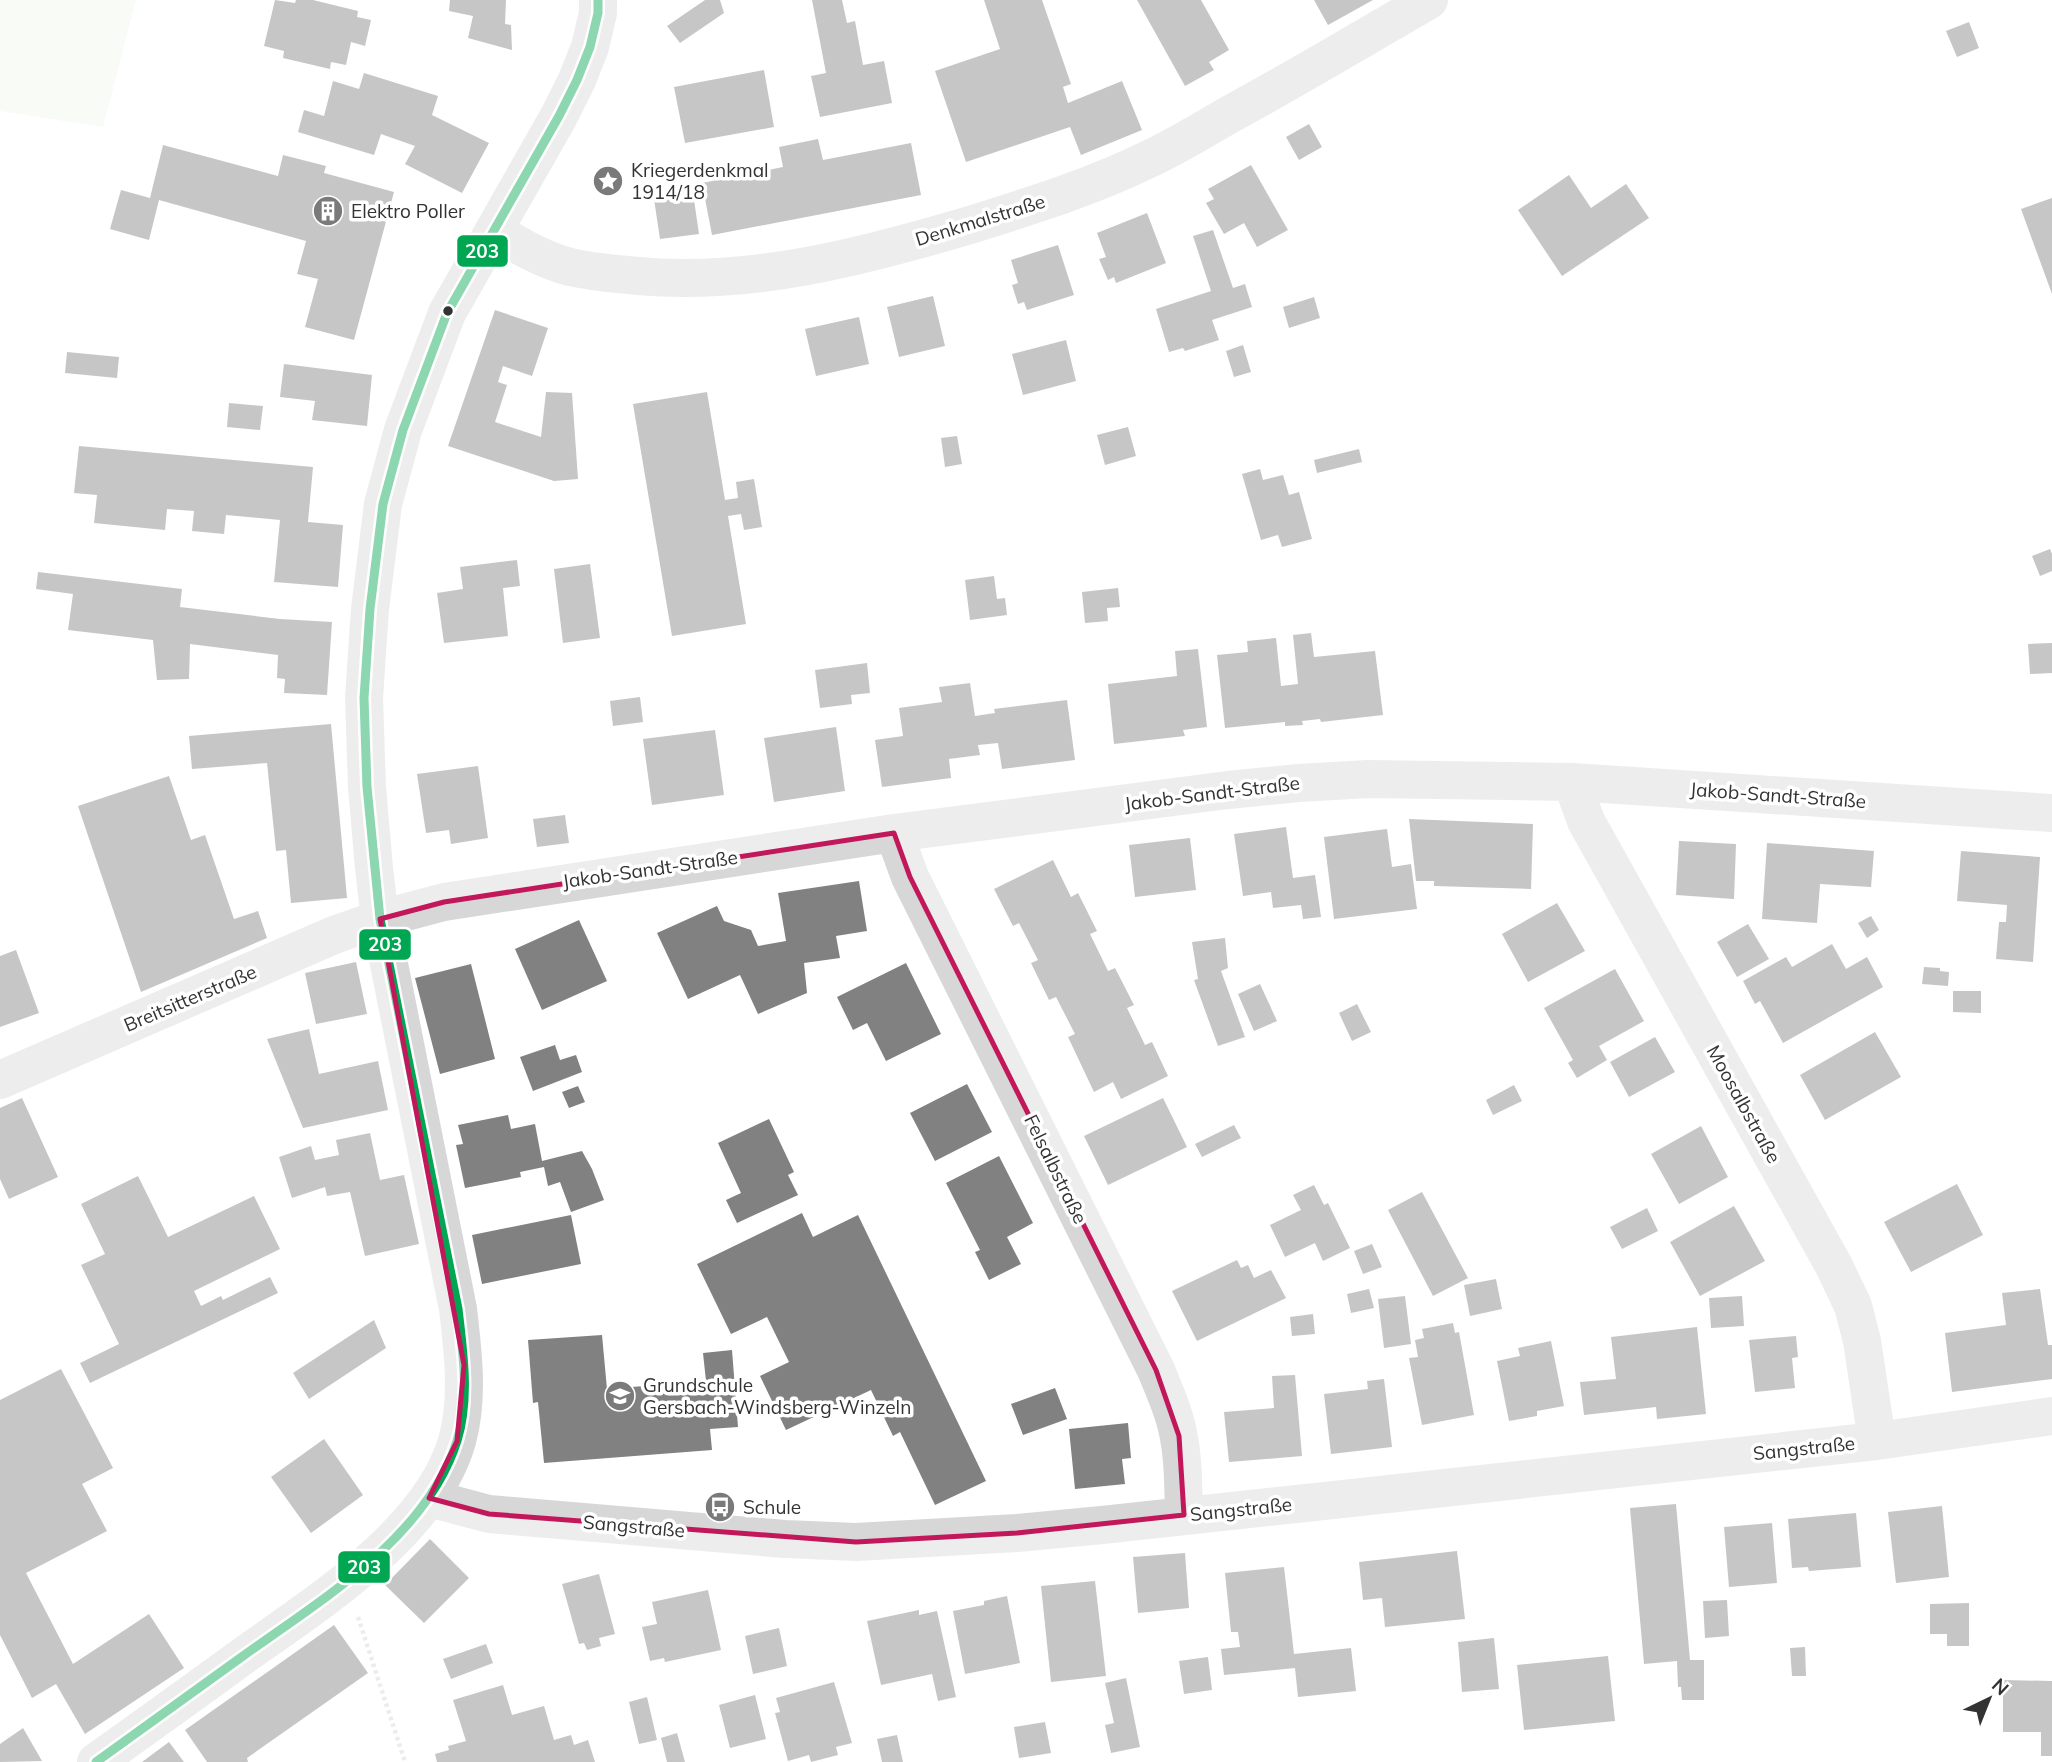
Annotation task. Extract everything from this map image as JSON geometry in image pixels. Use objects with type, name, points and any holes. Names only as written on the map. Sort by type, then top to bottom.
[{"type":"street","points":[[96,1762],[346,1580],[405,1527],[429,1498],[446,1469],[457,1441],[462,1412],[464,1365],[458,1309],[380,919],[374,868],[367,787],[364,698],[370,609],[383,504],[403,430],[447,313],[577,80],[590,47],[598,13],[598,0]]},
{"type":"street","name":"Denkmalstraße","points":[[494,231],[535,254],[569,266],[603,274],[659,278],[718,278],[770,273],[876,251],[1008,213],[1094,183],[1149,159],[1286,84],[1429,0]]},
{"type":"street","name":"Jakob-Sandt-Straße","points":[[380,919],[444,902],[538,886],[894,833],[1299,783],[1368,779],[1572,782],[2052,813]]},
{"type":"street","name":"Moosalbstraße","points":[[1572,782],[1586,821],[1834,1266],[1853,1306],[1862,1341],[1877,1441]]},
{"type":"street","name":"Felsalbstraße","points":[[894,833],[910,877],[1156,1370],[1171,1406],[1179,1436],[1184,1515]]},
{"type":"street","name":"Breitsitterstraße","points":[[0,1080],[334,935],[380,919]]},
{"type":"street","name":"Sangstraße","points":[[429,1498],[489,1514],[785,1539],[856,1542],[1017,1533],[1877,1441],[2052,1416]]},
{"type":"path","points":[[346,1580],[405,1762]]},
{"type":"highlighted area","points":[[894,833],[910,877],[1156,1370],[1179,1436],[1184,1515],[1017,1533],[856,1542],[489,1514],[429,1498],[457,1441],[464,1365],[380,919],[444,902]]},
{"type":"shaded area","points":[[0,0],[136,0],[103,127],[0,111]]},
{"type":"building","points":[[275,0],[295,3],[296,0],[313,0],[358,11],[357,17],[371,20],[365,46],[351,42],[346,65],[331,62],[330,69],[283,58],[284,51],[264,46]]},
{"type":"building","points":[[450,0],[506,0],[505,24],[511,25],[512,50],[468,38],[473,16],[449,11]]},
{"type":"building","points":[[705,0],[720,0],[724,13],[680,43],[667,26]]},
{"type":"building","points":[[812,0],[842,0],[847,23],[855,21],[863,65],[884,61],[892,103],[820,117],[811,76],[826,73]]},
{"type":"building","points":[[984,0],[1042,0],[1071,84],[1063,87],[1068,103],[1122,81],[1142,130],[1081,155],[1070,127],[966,162],[935,71],[1000,49]]},
{"type":"building","points":[[1137,0],[1201,0],[1229,50],[1209,62],[1214,70],[1185,86]]},
{"type":"building","points":[[1314,0],[1373,0],[1328,25]]},
{"type":"building","points":[[1969,22],[1979,48],[1957,57],[1946,31]]},
{"type":"building","points":[[764,70],[774,127],[685,143],[674,87]]},
{"type":"building","points":[[364,73],[438,96],[432,115],[489,143],[462,193],[405,164],[415,146],[381,134],[374,155],[298,132],[304,110],[324,116],[333,81],[359,89]]},
{"type":"building","points":[[1309,124],[1322,147],[1299,160],[1286,137]]},
{"type":"building","points":[[818,139],[823,160],[911,143],[921,195],[712,235],[702,183],[783,167],[779,147]]},
{"type":"building","points":[[163,145],[278,176],[283,155],[326,166],[324,173],[394,192],[354,340],[305,327],[318,279],[297,274],[306,241],[159,200],[149,240],[110,229],[121,190],[150,198]]},
{"type":"building","points":[[1251,165],[1288,230],[1257,247],[1244,223],[1224,234],[1206,203],[1214,199],[1208,189]]},
{"type":"building","points":[[1569,175],[1591,208],[1626,184],[1649,218],[1562,276],[1518,210]]},
{"type":"building","points":[[693,193],[699,234],[660,239],[654,199]]},
{"type":"building","points":[[2052,198],[2052,294],[2021,209]]},
{"type":"building","points":[[1147,213],[1166,263],[1116,283],[1114,277],[1108,280],[1099,259],[1106,257],[1097,233]]},
{"type":"building","points":[[1213,230],[1233,288],[1245,284],[1252,307],[1212,320],[1219,340],[1185,351],[1183,348],[1169,352],[1156,309],[1211,291],[1193,236]]},
{"type":"building","points":[[1058,245],[1074,295],[1027,310],[1024,302],[1018,304],[1012,285],[1018,283],[1011,260]]},
{"type":"building","points":[[933,296],[945,346],[899,357],[887,307]]},
{"type":"building","points":[[1314,297],[1320,318],[1289,328],[1283,307]]},
{"type":"building","points":[[495,310],[548,328],[532,376],[503,366],[498,382],[507,385],[495,422],[541,437],[546,392],[572,393],[578,479],[554,481],[448,446]]},
{"type":"building","points":[[859,317],[869,364],[816,376],[805,329]]},
{"type":"building","points":[[1066,340],[1076,381],[1023,395],[1012,354]]},
{"type":"building","points":[[1243,345],[1251,372],[1234,377],[1226,351]]},
{"type":"building","points":[[67,352],[119,357],[117,378],[65,373]]},
{"type":"building","points":[[284,364],[372,375],[367,426],[312,420],[315,401],[280,397]]},
{"type":"building","points":[[707,392],[725,500],[738,498],[736,482],[754,479],[762,527],[744,530],[741,514],[728,516],[746,624],[672,636],[633,404]]},
{"type":"building","points":[[229,403],[263,406],[260,430],[227,427]]},
{"type":"building","points":[[1128,427],[1136,456],[1105,465],[1097,435]]},
{"type":"building","points":[[957,436],[962,464],[945,467],[941,438]]},
{"type":"building","points":[[79,446],[313,467],[308,522],[343,525],[338,587],[274,582],[280,520],[226,515],[224,534],[192,531],[194,511],[167,509],[165,530],[94,523],[97,495],[74,493]]},
{"type":"building","points":[[1359,449],[1362,462],[1317,473],[1314,460]]},
{"type":"building","points":[[1260,469],[1263,480],[1283,475],[1289,495],[1299,492],[1312,539],[1282,547],[1278,535],[1261,540],[1242,474]]},
{"type":"building","points":[[2050,549],[2052,571],[2040,576],[2032,556]]},
{"type":"building","points":[[517,560],[520,586],[503,588],[508,636],[444,643],[437,593],[463,589],[460,567]]},
{"type":"building","points":[[590,564],[600,638],[563,643],[554,569]]},
{"type":"building","points":[[38,572],[182,589],[180,607],[280,619],[332,622],[327,695],[284,693],[285,679],[277,678],[278,655],[190,644],[189,679],[157,680],[153,640],[68,630],[73,594],[36,589]]},
{"type":"building","points":[[994,576],[997,599],[1005,598],[1007,615],[970,620],[965,580]]},
{"type":"building","points":[[1118,588],[1120,607],[1107,608],[1108,621],[1085,623],[1082,592]]},
{"type":"building","points":[[1311,633],[1314,657],[1375,651],[1383,715],[1321,722],[1320,719],[1302,721],[1303,725],[1285,726],[1285,722],[1225,728],[1217,655],[1248,652],[1247,641],[1276,638],[1281,686],[1298,684],[1293,635]]},
{"type":"building","points":[[2052,643],[2052,673],[2030,674],[2028,644]]},
{"type":"building","points":[[1198,649],[1207,727],[1183,730],[1185,736],[1114,744],[1108,684],[1177,676],[1175,651]]},
{"type":"building","points":[[867,663],[870,693],[851,695],[852,704],[820,708],[815,670]]},
{"type":"building","points":[[970,683],[975,716],[995,713],[994,709],[1067,700],[1075,760],[1002,769],[998,743],[978,745],[980,755],[949,759],[951,778],[882,787],[875,740],[903,736],[899,708],[942,702],[939,687]]},
{"type":"building","points":[[640,697],[643,722],[613,726],[610,701]]},
{"type":"building","points":[[331,724],[347,898],[291,903],[286,850],[276,851],[267,763],[192,769],[189,736]]},
{"type":"building","points":[[836,727],[845,791],[774,802],[764,738]]},
{"type":"building","points":[[715,730],[724,795],[652,805],[643,739]]},
{"type":"building","points":[[478,766],[488,838],[451,844],[449,830],[426,833],[417,774]]},
{"type":"building","points":[[169,776],[191,840],[205,835],[234,919],[258,911],[267,938],[141,992],[78,806]]},
{"type":"building","points":[[565,815],[569,843],[537,847],[533,819]]},
{"type":"building","points":[[1409,819],[1533,824],[1531,889],[1434,886],[1434,881],[1416,881]]},
{"type":"building","points":[[1286,827],[1293,878],[1315,875],[1321,917],[1303,919],[1301,905],[1273,908],[1271,892],[1243,896],[1234,834]]},
{"type":"building","points":[[1387,829],[1392,867],[1411,864],[1417,909],[1334,919],[1324,837]]},
{"type":"building","points":[[1190,838],[1196,890],[1135,897],[1129,845]]},
{"type":"building","points":[[1679,841],[1736,844],[1734,899],[1676,895]]},
{"type":"building","points":[[1767,843],[1874,851],[1871,887],[1820,884],[1817,923],[1762,919]]},
{"type":"building","points":[[1961,851],[2040,857],[2033,962],[1996,959],[1999,922],[2006,922],[2007,905],[1957,901]]},
{"type":"building","points":[[1053,860],[1071,897],[1078,893],[1097,931],[1090,934],[1108,971],[1115,968],[1134,1005],[1127,1008],[1145,1045],[1152,1042],[1168,1076],[1121,1099],[1113,1082],[1094,1092],[1068,1037],[1075,1034],[1056,997],[1049,1000],[1031,963],[1038,960],[1019,923],[1013,926],[994,889]]},
{"type":"building","points":[[859,881],[867,931],[836,936],[840,958],[804,963],[807,993],[758,1014],[740,975],[688,999],[657,933],[717,906],[724,921],[751,930],[758,946],[786,941],[778,893]]},
{"type":"building","points":[[1557,903],[1585,951],[1528,982],[1502,934]]},
{"type":"building","points":[[1871,916],[1879,930],[1867,938],[1858,923]]},
{"type":"building","points":[[579,920],[607,981],[542,1010],[515,949]]},
{"type":"building","points":[[1748,924],[1769,959],[1737,977],[1717,942]]},
{"type":"building","points":[[1225,938],[1228,968],[1221,971],[1245,1037],[1218,1046],[1194,980],[1198,979],[1192,942]]},
{"type":"building","points":[[1832,944],[1846,969],[1867,957],[1883,987],[1783,1043],[1760,1001],[1755,1004],[1743,981],[1786,957],[1792,967]]},
{"type":"building","points":[[16,950],[39,1013],[0,1027],[0,956]]},
{"type":"building","points":[[356,962],[367,1014],[316,1024],[305,973]]},
{"type":"building","points":[[906,963],[941,1034],[886,1061],[867,1023],[853,1030],[837,997]]},
{"type":"building","points":[[471,964],[495,1059],[440,1074],[415,978]]},
{"type":"building","points":[[1924,967],[1940,968],[1940,971],[1949,972],[1948,986],[1922,984]]},
{"type":"building","points":[[1615,969],[1644,1021],[1599,1046],[1607,1060],[1577,1078],[1568,1063],[1573,1060],[1544,1008]]},
{"type":"building","points":[[1260,984],[1277,1021],[1254,1031],[1238,994]]},
{"type":"building","points":[[1953,991],[1981,991],[1981,1013],[1953,1012]]},
{"type":"building","points":[[1357,1004],[1371,1032],[1352,1041],[1339,1013]]},
{"type":"building","points":[[309,1029],[319,1074],[378,1061],[388,1110],[303,1128],[267,1039]]},
{"type":"building","points":[[1875,1032],[1901,1077],[1825,1120],[1800,1075]]},
{"type":"building","points":[[1655,1037],[1675,1072],[1629,1097],[1610,1062]]},
{"type":"building","points":[[555,1045],[560,1060],[576,1055],[582,1072],[533,1091],[520,1057]]},
{"type":"building","points":[[967,1084],[992,1132],[935,1161],[910,1113]]},
{"type":"building","points":[[1514,1085],[1522,1101],[1493,1115],[1486,1100]]},
{"type":"building","points":[[578,1086],[585,1102],[569,1108],[562,1092]]},
{"type":"building","points":[[22,1098],[58,1177],[9,1199],[0,1179],[0,1108]]},
{"type":"building","points":[[1163,1098],[1187,1147],[1108,1185],[1084,1136]]},
{"type":"building","points":[[508,1115],[511,1129],[535,1124],[542,1161],[582,1151],[604,1200],[571,1212],[560,1182],[548,1186],[544,1167],[520,1172],[521,1177],[465,1188],[456,1145],[463,1144],[458,1125]]},
{"type":"building","points":[[769,1119],[794,1172],[788,1175],[798,1195],[737,1223],[726,1200],[741,1193],[718,1143]]},
{"type":"building","points":[[1234,1125],[1241,1138],[1202,1157],[1195,1144]]},
{"type":"building","points":[[1701,1126],[1728,1177],[1679,1204],[1651,1154]]},
{"type":"building","points":[[370,1133],[380,1180],[404,1175],[419,1244],[365,1256],[350,1192],[327,1196],[325,1187],[292,1198],[279,1157],[311,1146],[315,1160],[339,1155],[336,1140]]},
{"type":"building","points":[[999,1156],[1033,1223],[1007,1237],[1021,1264],[989,1280],[975,1252],[980,1250],[946,1183]]},
{"type":"building","points":[[138,1176],[168,1237],[254,1196],[280,1249],[194,1291],[201,1306],[221,1296],[223,1300],[270,1277],[278,1293],[90,1383],[80,1363],[119,1344],[81,1265],[105,1254],[81,1204]]},
{"type":"building","points":[[1957,1184],[1983,1235],[1911,1272],[1884,1222]]},
{"type":"building","points":[[1314,1185],[1324,1205],[1328,1203],[1350,1248],[1323,1261],[1315,1243],[1285,1257],[1270,1225],[1301,1210],[1293,1195]]},
{"type":"building","points":[[1422,1192],[1468,1278],[1433,1296],[1388,1210]]},
{"type":"building","points":[[1734,1206],[1765,1261],[1700,1296],[1670,1242]]},
{"type":"building","points":[[1647,1208],[1658,1231],[1622,1249],[1610,1227]]},
{"type":"building","points":[[802,1213],[813,1237],[858,1215],[986,1481],[935,1505],[900,1432],[893,1436],[871,1390],[786,1430],[760,1376],[789,1362],[767,1317],[731,1334],[697,1264]]},
{"type":"building","points":[[571,1215],[581,1264],[482,1284],[472,1235]]},
{"type":"building","points":[[1372,1244],[1382,1267],[1363,1274],[1354,1251]]},
{"type":"building","points":[[1237,1260],[1241,1268],[1248,1265],[1254,1278],[1271,1270],[1286,1298],[1197,1341],[1172,1291]]},
{"type":"building","points":[[1496,1279],[1502,1309],[1470,1316],[1464,1285]]},
{"type":"building","points":[[1369,1289],[1374,1308],[1351,1313],[1347,1294]]},
{"type":"building","points":[[2040,1289],[2048,1345],[2052,1345],[2052,1379],[1952,1392],[1945,1333],[2006,1325],[2002,1293]]},
{"type":"building","points":[[1405,1296],[1411,1344],[1384,1348],[1378,1299]]},
{"type":"building","points":[[1742,1296],[1744,1326],[1711,1328],[1709,1298]]},
{"type":"building","points":[[1313,1314],[1315,1334],[1292,1336],[1290,1317]]},
{"type":"building","points":[[374,1320],[386,1348],[309,1399],[293,1373]]},
{"type":"building","points":[[1453,1323],[1455,1333],[1459,1332],[1474,1415],[1422,1425],[1409,1358],[1418,1357],[1415,1340],[1424,1338],[1422,1329]]},
{"type":"building","points":[[1697,1327],[1706,1414],[1657,1419],[1656,1407],[1584,1415],[1580,1382],[1616,1379],[1611,1337]]},
{"type":"building","name":"Grundschule Gersbach-Windsberg-Winzeln","points":[[602,1335],[607,1389],[706,1381],[703,1353],[732,1350],[738,1427],[710,1429],[712,1450],[544,1463],[538,1402],[533,1403],[528,1340]]},
{"type":"building","points":[[1796,1336],[1798,1357],[1792,1358],[1795,1388],[1755,1392],[1749,1340]]},
{"type":"building","points":[[1551,1341],[1564,1406],[1537,1411],[1537,1416],[1509,1421],[1497,1361],[1520,1356],[1518,1348]]},
{"type":"building","points":[[61,1369],[113,1468],[82,1484],[107,1531],[26,1573],[73,1664],[149,1614],[184,1668],[85,1734],[56,1684],[32,1698],[0,1635],[0,1400]]},
{"type":"building","points":[[1295,1375],[1302,1456],[1229,1462],[1224,1412],[1274,1408],[1272,1376]]},
{"type":"building","points":[[1384,1379],[1392,1447],[1331,1454],[1324,1394],[1368,1389],[1367,1381]]},
{"type":"building","points":[[1055,1388],[1067,1419],[1023,1435],[1011,1404]]},
{"type":"building","points":[[1128,1423],[1131,1458],[1122,1459],[1125,1484],[1075,1489],[1069,1429]]},
{"type":"building","points":[[324,1439],[363,1495],[311,1533],[271,1477]]},
{"type":"building","points":[[1676,1504],[1690,1660],[1704,1660],[1704,1700],[1682,1700],[1681,1687],[1678,1687],[1677,1661],[1644,1664],[1630,1508]]},
{"type":"building","points":[[1942,1506],[1949,1577],[1896,1583],[1888,1512]]},
{"type":"building","points":[[1856,1513],[1861,1567],[1809,1571],[1808,1567],[1792,1568],[1788,1519]]},
{"type":"building","points":[[1772,1523],[1777,1583],[1729,1587],[1724,1527]]},
{"type":"building","points":[[430,1539],[469,1578],[424,1623],[385,1585]]},
{"type":"building","points":[[1457,1551],[1465,1619],[1385,1627],[1382,1598],[1363,1600],[1359,1562]]},
{"type":"building","points":[[1185,1553],[1189,1608],[1138,1613],[1133,1557]]},
{"type":"building","points":[[1284,1567],[1294,1654],[1351,1648],[1356,1691],[1298,1697],[1295,1668],[1224,1675],[1221,1649],[1240,1647],[1238,1632],[1231,1632],[1225,1573]]},
{"type":"building","points":[[599,1574],[615,1634],[599,1638],[601,1646],[587,1650],[584,1643],[579,1644],[562,1584]]},
{"type":"building","points":[[1095,1581],[1106,1676],[1051,1682],[1041,1586]]},
{"type":"building","points":[[708,1590],[721,1650],[665,1662],[664,1658],[650,1661],[642,1627],[657,1624],[652,1602]]},
{"type":"building","points":[[1007,1596],[1020,1663],[965,1674],[953,1611],[984,1605],[984,1601]]},
{"type":"building","points":[[1727,1600],[1729,1636],[1705,1638],[1703,1601]]},
{"type":"building","points":[[1969,1603],[1969,1646],[1947,1646],[1947,1634],[1930,1634],[1930,1604]]},
{"type":"building","points":[[919,1610],[919,1615],[937,1611],[956,1697],[938,1701],[932,1674],[881,1685],[867,1621]]},
{"type":"building","points":[[334,1625],[368,1673],[247,1758],[248,1762],[207,1762],[185,1730]]},
{"type":"building","points":[[779,1628],[787,1666],[753,1674],[745,1636]]},
{"type":"building","points":[[1494,1638],[1499,1689],[1462,1692],[1458,1642]]},
{"type":"building","points":[[486,1644],[493,1663],[451,1679],[443,1659]]},
{"type":"building","points":[[1805,1647],[1806,1676],[1792,1676],[1790,1648]]},
{"type":"building","points":[[1608,1656],[1615,1721],[1524,1730],[1517,1665]]},
{"type":"building","points":[[1208,1657],[1212,1690],[1184,1694],[1179,1661]]},
{"type":"building","points":[[1126,1678],[1140,1747],[1111,1753],[1105,1725],[1114,1723],[1105,1683]]},
{"type":"building","points":[[2003,1680],[2052,1681],[2052,1756],[2041,1756],[2041,1732],[2003,1732]]},
{"type":"building","points":[[834,1682],[852,1743],[836,1747],[838,1755],[811,1762],[809,1755],[788,1761],[775,1713],[780,1712],[776,1698]]},
{"type":"building","points":[[503,1685],[512,1715],[544,1706],[554,1740],[571,1735],[574,1745],[588,1740],[595,1762],[437,1762],[435,1754],[449,1750],[448,1746],[466,1741],[453,1700]]},
{"type":"building","points":[[755,1695],[766,1739],[730,1748],[719,1705]]},
{"type":"building","points":[[647,1697],[657,1740],[639,1744],[629,1702]]},
{"type":"building","points":[[1045,1722],[1051,1753],[1019,1758],[1014,1727]]},
{"type":"building","points":[[23,1728],[42,1761],[0,1762],[0,1744]]},
{"type":"building","points":[[677,1733],[685,1762],[667,1762],[661,1738]]},
{"type":"building","points":[[897,1735],[903,1762],[882,1762],[877,1739]]},
{"type":"building","points":[[169,1742],[184,1762],[142,1762],[150,1756]]},
{"type":"transit line","name":"203","points":[[96,1762],[368,1564],[421,1508],[442,1476],[457,1441],[464,1392],[458,1309],[380,919],[367,787],[364,698],[370,609],[383,504],[403,430],[447,313],[577,80],[590,47],[598,13],[598,0]]},
{"type":"place","name":"Kriegerdenkmal 1914/18","points":[[608,181]]},
{"type":"place","name":"Elektro Poller","points":[[328,211]]},
{"type":"place","name":"Grundschule Gersbach-Windsberg-Winzeln","points":[[620,1396]]},
{"type":"place","name":"Schule","points":[[720,1507]]}]
